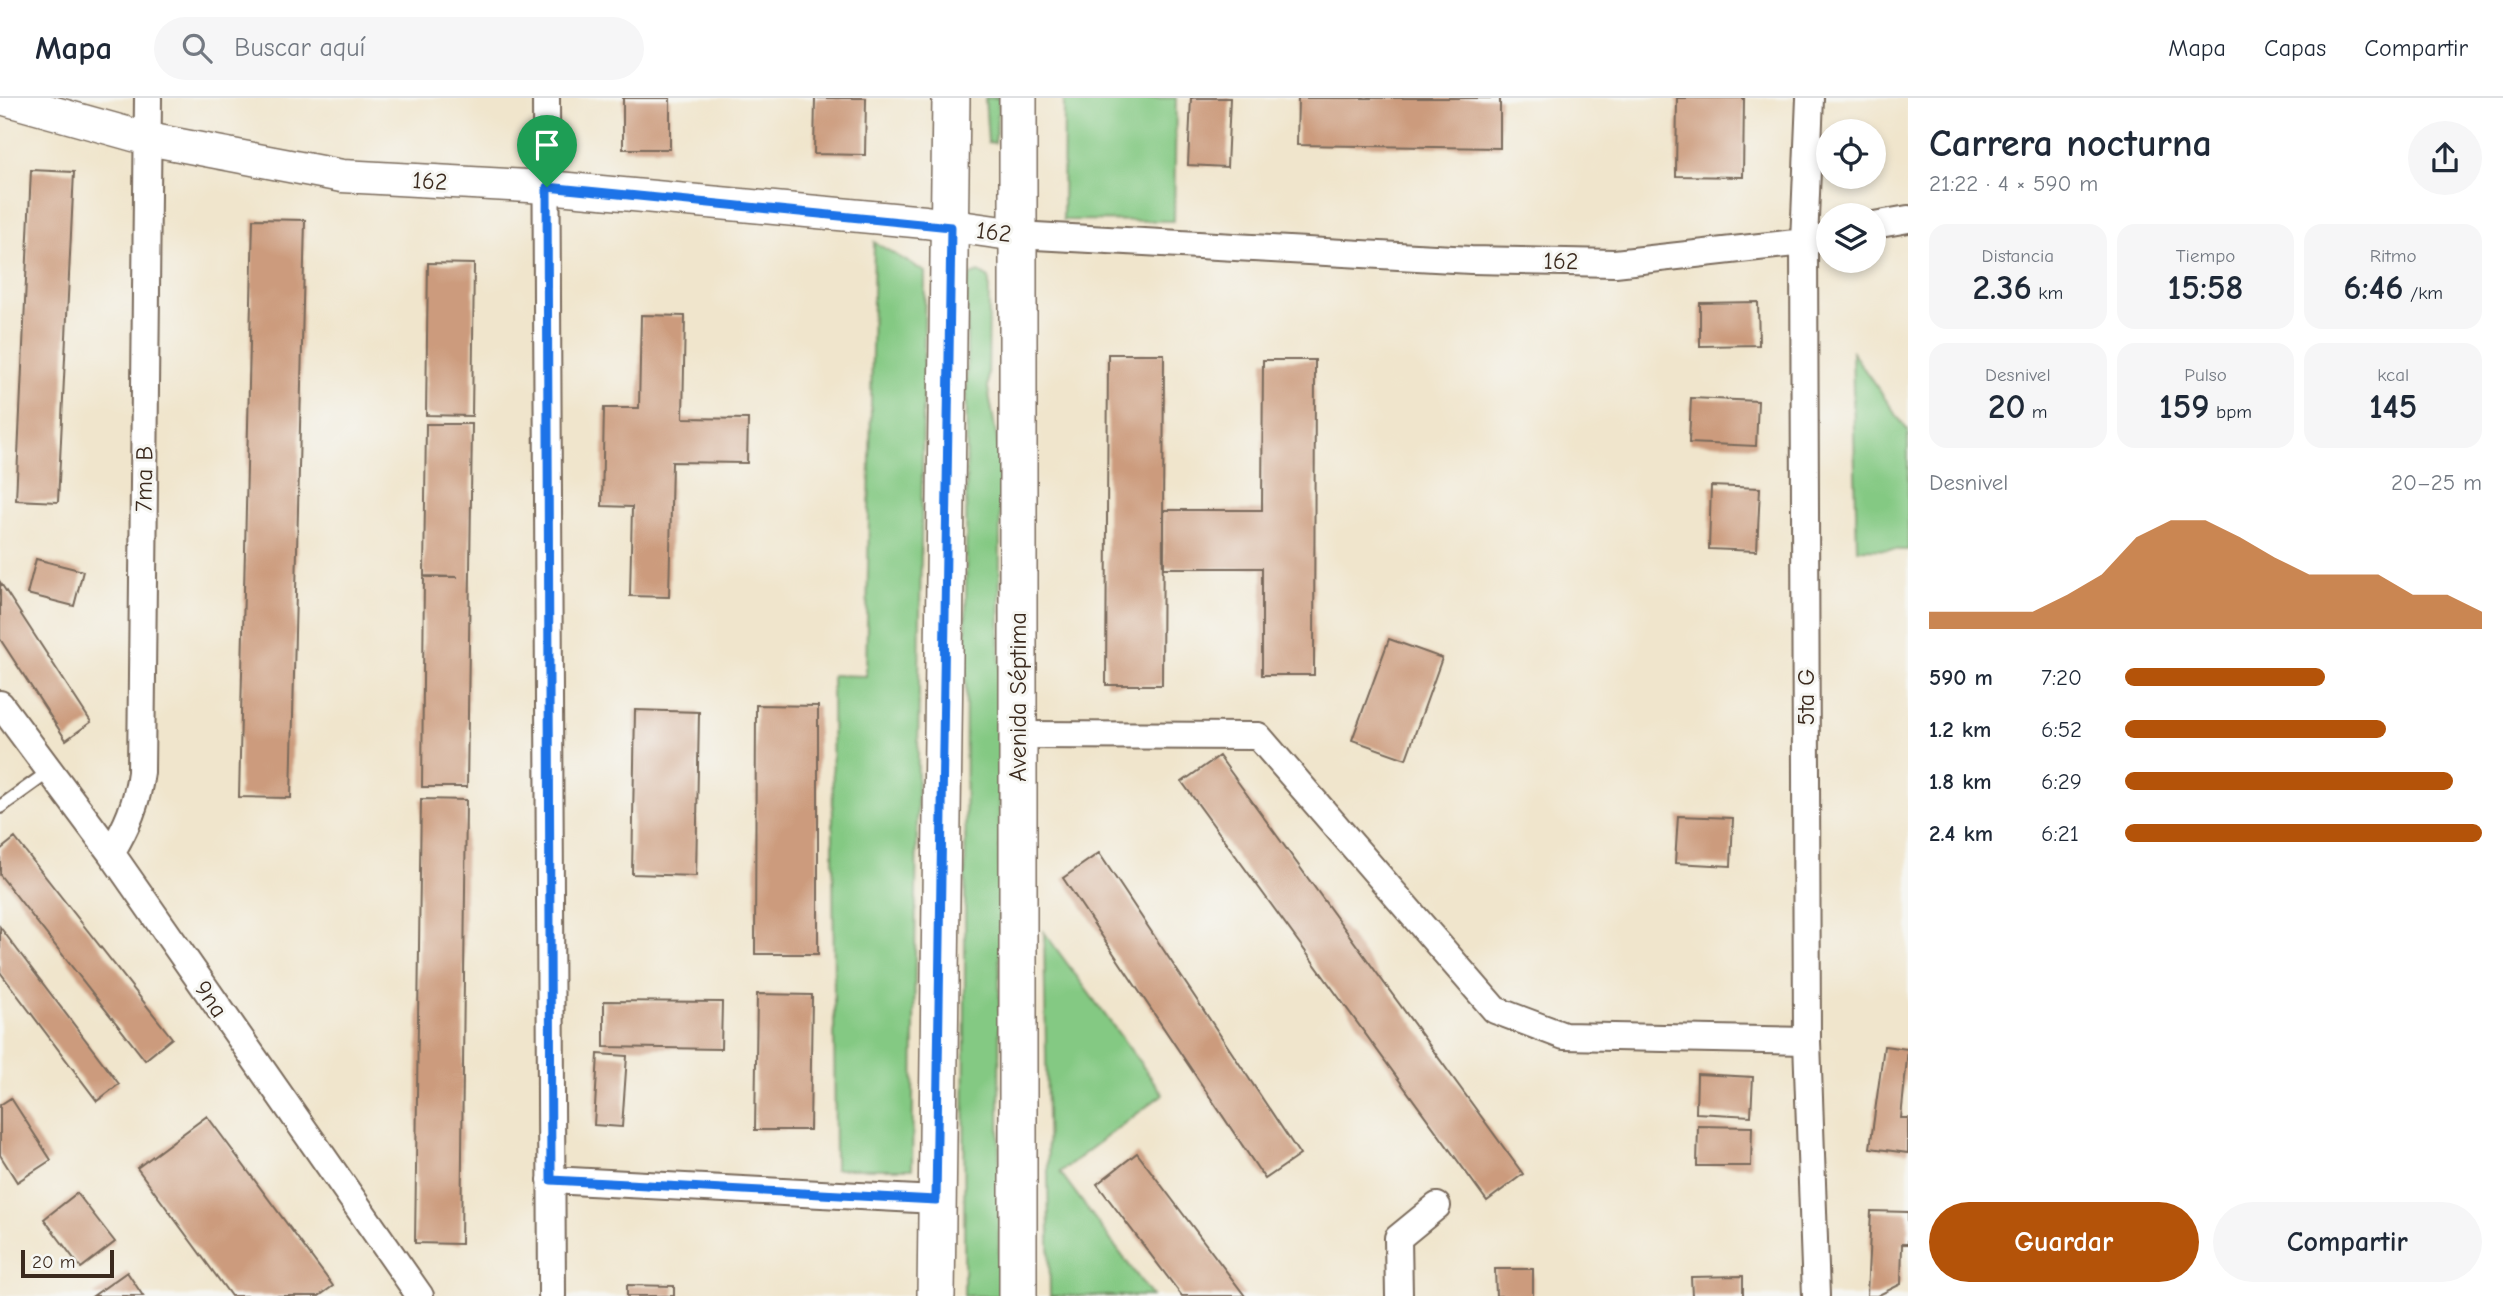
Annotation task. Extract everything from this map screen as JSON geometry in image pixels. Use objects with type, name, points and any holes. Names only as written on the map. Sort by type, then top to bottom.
[{"type":"main road","points":[[936,1296],[951,98]]},
{"type":"main road","name":"Avenida Séptima","points":[[1018,98],[1018,1296]]},
{"type":"street","name":"162","points":[[1,98],[148,139],[342,176],[547,187],[1017,235],[1471,260],[1615,262],[1816,239]]},
{"type":"street","name":"7ma B","points":[[111,853],[129,824],[137,799],[141,772],[148,98]]},
{"type":"street","points":[[546,98],[552,1296]]},
{"type":"street","name":"5ta G","points":[[1810,98],[1816,239],[1807,1041],[1816,1296]]},
{"type":"street","points":[[1886,223],[1908,219]]},
{"type":"street","name":"9na","points":[[0,704],[111,853],[420,1296]]},
{"type":"street","points":[[1018,735],[1258,736],[1495,1010],[1564,1036],[1807,1041]]},
{"type":"street","points":[[551,1180],[936,1200]]},
{"type":"street","points":[[1399,1296],[1398,1238],[1437,1206]]},
{"type":"lane","points":[[0,807],[50,771]]},
{"type":"green space","points":[[985,98],[999,98],[995,143],[988,142]]},
{"type":"green space","points":[[1064,98],[1176,98],[1174,221],[1063,220]]},
{"type":"green space","points":[[874,242],[925,272],[912,1169],[835,1169],[832,675],[866,676]]},
{"type":"green space","points":[[979,272],[989,278],[988,388],[1000,457],[999,1296],[964,1296],[967,287],[970,275]]},
{"type":"green space","points":[[1852,352],[1908,431],[1908,550],[1857,549]]},
{"type":"green space","points":[[1044,932],[1163,1094],[1060,1172],[1152,1296],[1050,1296]]},
{"type":"building","points":[[623,98],[670,98],[670,149],[623,149]]},
{"type":"building","points":[[815,98],[866,98],[865,155],[814,154]]},
{"type":"building","points":[[1191,98],[1230,98],[1227,167],[1188,165]]},
{"type":"building","points":[[1298,98],[1500,98],[1500,148],[1297,145]]},
{"type":"building","points":[[1677,98],[1744,98],[1743,177],[1676,176]]},
{"type":"building","points":[[31,170],[74,172],[58,502],[16,500]]},
{"type":"building","points":[[253,219],[305,220],[291,798],[239,797]]},
{"type":"building","points":[[428,263],[474,264],[472,416],[426,415]]},
{"type":"building","points":[[1758,302],[1759,345],[1700,346],[1700,303]]},
{"type":"building","points":[[641,315],[685,316],[683,418],[748,419],[747,463],[672,462],[669,597],[630,596],[632,507],[602,506],[604,408],[639,408]]},
{"type":"building","points":[[1108,354],[1164,354],[1162,685],[1106,685]]},
{"type":"building","points":[[1263,360],[1315,360],[1314,675],[1262,675],[1262,568],[1164,568],[1164,510],[1262,510]]},
{"type":"building","points":[[1691,398],[1758,401],[1756,446],[1689,443]]},
{"type":"building","points":[[426,424],[472,424],[467,787],[422,787],[424,577],[458,577],[424,576]]},
{"type":"building","points":[[1711,486],[1760,488],[1757,551],[1709,549]]},
{"type":"building","points":[[36,559],[83,571],[74,606],[27,594]]},
{"type":"building","points":[[0,582],[91,722],[66,740],[0,639]]},
{"type":"building","points":[[1389,639],[1442,658],[1406,759],[1352,740]]},
{"type":"building","points":[[756,705],[818,706],[818,954],[755,954]]},
{"type":"building","points":[[635,710],[699,712],[696,876],[632,874]]},
{"type":"building","points":[[1219,756],[1523,1174],[1487,1201],[1182,782]]},
{"type":"building","points":[[421,799],[466,800],[461,1244],[415,1243]]},
{"type":"building","points":[[1678,816],[1733,818],[1731,866],[1675,863]]},
{"type":"building","points":[[15,838],[172,1038],[145,1060],[0,875],[0,850]]},
{"type":"building","points":[[1099,853],[1300,1155],[1265,1179],[1063,878]]},
{"type":"building","points":[[0,927],[119,1084],[97,1101],[0,972]]},
{"type":"building","points":[[757,994],[812,995],[810,1130],[755,1130]]},
{"type":"building","points":[[604,1001],[722,1002],[721,1049],[604,1047]]},
{"type":"building","points":[[1884,1046],[1908,1049],[1901,1118],[1908,1118],[1908,1153],[1870,1148]]},
{"type":"building","points":[[598,1054],[627,1056],[622,1127],[594,1125]]},
{"type":"building","points":[[1697,1074],[1753,1077],[1751,1116],[1696,1113]]},
{"type":"building","points":[[11,1098],[51,1160],[17,1182],[0,1155],[0,1105]]},
{"type":"building","points":[[207,1116],[333,1286],[319,1296],[231,1296],[137,1168]]},
{"type":"building","points":[[1698,1126],[1752,1127],[1751,1166],[1697,1166]]},
{"type":"building","points":[[1137,1153],[1245,1296],[1182,1296],[1097,1184]]},
{"type":"building","points":[[77,1193],[115,1242],[81,1268],[44,1219]]},
{"type":"building","points":[[1871,1211],[1908,1212],[1908,1244],[1902,1244],[1901,1284],[1877,1296],[1867,1296]]},
{"type":"building","points":[[1495,1269],[1533,1269],[1533,1296],[1496,1296]]},
{"type":"building","points":[[127,1272],[143,1296],[93,1296]]},
{"type":"building","points":[[1743,1276],[1743,1296],[1692,1296],[1691,1277]]},
{"type":"building","points":[[627,1285],[674,1286],[674,1296],[627,1296]]},
{"type":"route","points":[[547,187],[925,222],[951,227],[936,1200],[551,1180],[547,187]]}]
